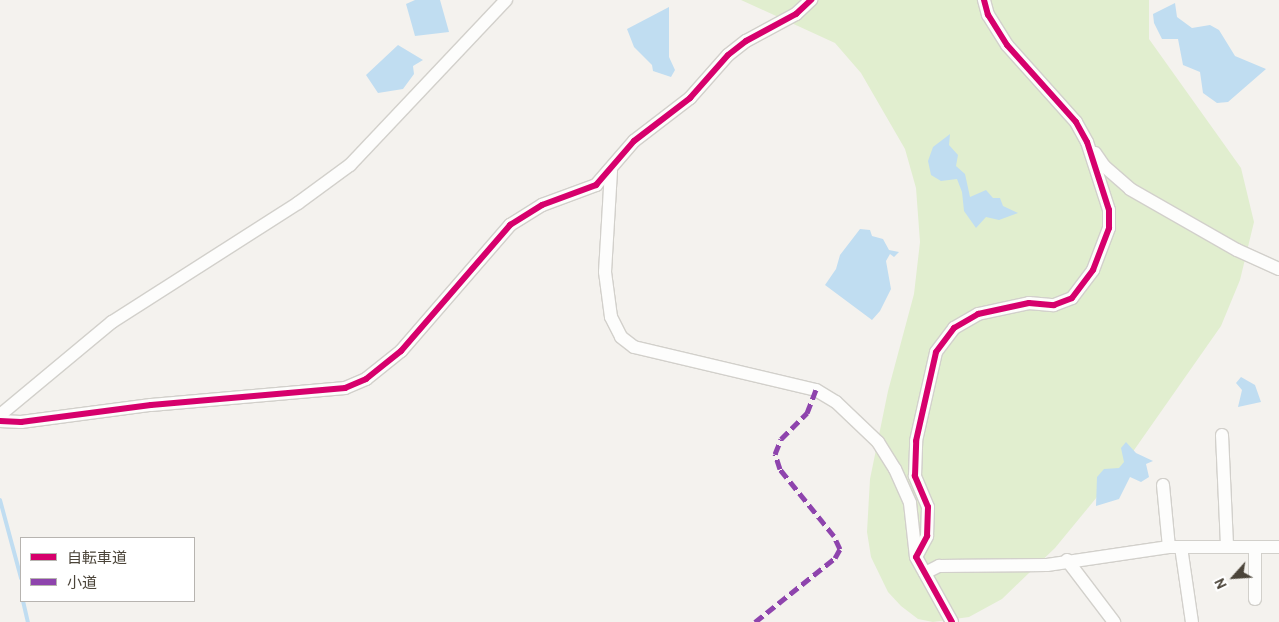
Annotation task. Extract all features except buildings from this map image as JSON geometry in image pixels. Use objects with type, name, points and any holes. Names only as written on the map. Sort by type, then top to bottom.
[{"type":"street","points":[[0,415],[120,317],[298,203],[350,166],[506,0]]},
{"type":"street","points":[[0,421],[21,422],[151,406],[345,388],[366,379],[401,351],[510,225],[542,204],[596,185],[611,171],[634,141],[690,98],[728,55],[746,42],[796,14],[811,0]]},
{"type":"street","points":[[984,0],[988,15],[1008,45],[1076,122],[1104,166],[1130,190],[1237,250],[1279,269]]},
{"type":"street","points":[[916,557],[926,536],[928,507],[915,476],[916,441],[936,352],[954,328],[978,314],[1029,303],[1054,305],[1072,298],[1083,286],[1108,228],[1109,210],[1087,142]]},
{"type":"street","points":[[611,171],[605,272],[611,317],[621,337],[634,347],[816,390],[836,402],[878,442],[895,469],[910,503],[916,557],[952,622]]},
{"type":"street","points":[[1222,435],[1227,546]]},
{"type":"street","points":[[1163,485],[1192,622]]},
{"type":"street","points":[[925,573],[938,566],[1025,567],[1175,547],[1279,547]]},
{"type":"street","points":[[1255,599],[1256,547]]},
{"type":"street","points":[[1067,560],[1114,622]]},
{"type":"green space","points":[[741,0],[1149,0],[1149,39],[1241,168],[1254,222],[1240,280],[1221,326],[1125,463],[1055,548],[1002,599],[969,617],[933,622],[918,619],[901,606],[888,592],[871,557],[867,532],[870,479],[888,391],[914,294],[920,242],[916,188],[905,149],[861,73],[835,43]]},
{"type":"water","points":[[415,0],[440,0],[449,32],[415,36],[406,4]]},
{"type":"water","points":[[1175,3],[1177,17],[1192,28],[1210,25],[1219,30],[1235,56],[1266,69],[1228,102],[1217,103],[1203,93],[1200,72],[1183,65],[1178,39],[1162,39],[1154,23],[1153,14]]},
{"type":"water","points":[[669,7],[669,57],[675,70],[671,77],[653,71],[652,65],[634,47],[627,29]]},
{"type":"water","points":[[398,45],[423,60],[413,66],[414,74],[403,89],[378,93],[366,75]]},
{"type":"water","points":[[950,134],[949,145],[958,155],[956,166],[965,174],[970,197],[986,190],[993,198],[1000,198],[1003,206],[1018,213],[999,220],[986,217],[976,228],[964,211],[962,192],[957,179],[941,181],[931,175],[928,161],[933,147]]},
{"type":"water","points":[[860,229],[870,230],[872,236],[883,239],[889,250],[899,252],[894,257],[890,254],[886,261],[891,289],[880,311],[872,320],[825,285],[836,269],[840,255]]},
{"type":"water","points":[[1241,377],[1255,385],[1261,402],[1238,407],[1242,390],[1236,383]]},
{"type":"water","points":[[1126,442],[1136,453],[1153,461],[1146,464],[1149,477],[1141,482],[1130,477],[1119,499],[1096,506],[1097,477],[1104,469],[1119,468],[1124,462],[1121,448]]},
{"type":"waterway","points":[[0,500],[20,574]]},
{"type":"waterway","points":[[23,602],[28,622]]},
{"type":"marked path","points":[[755,622],[835,558],[840,549],[834,536],[780,469],[775,454],[781,439],[807,413],[816,390]]},
{"type":"cycle path","points":[[0,421],[21,422],[151,405],[345,388],[366,379],[401,351],[510,225],[542,205],[596,185],[634,141],[690,98],[728,55],[746,41],[796,14],[811,0]]},
{"type":"cycle path","points":[[952,622],[916,557],[927,536],[928,507],[915,476],[916,441],[936,352],[954,328],[978,314],[1029,303],[1054,305],[1072,298],[1093,270],[1109,228],[1109,210],[1087,142],[1076,122],[1007,45],[988,15],[984,0]]}]
